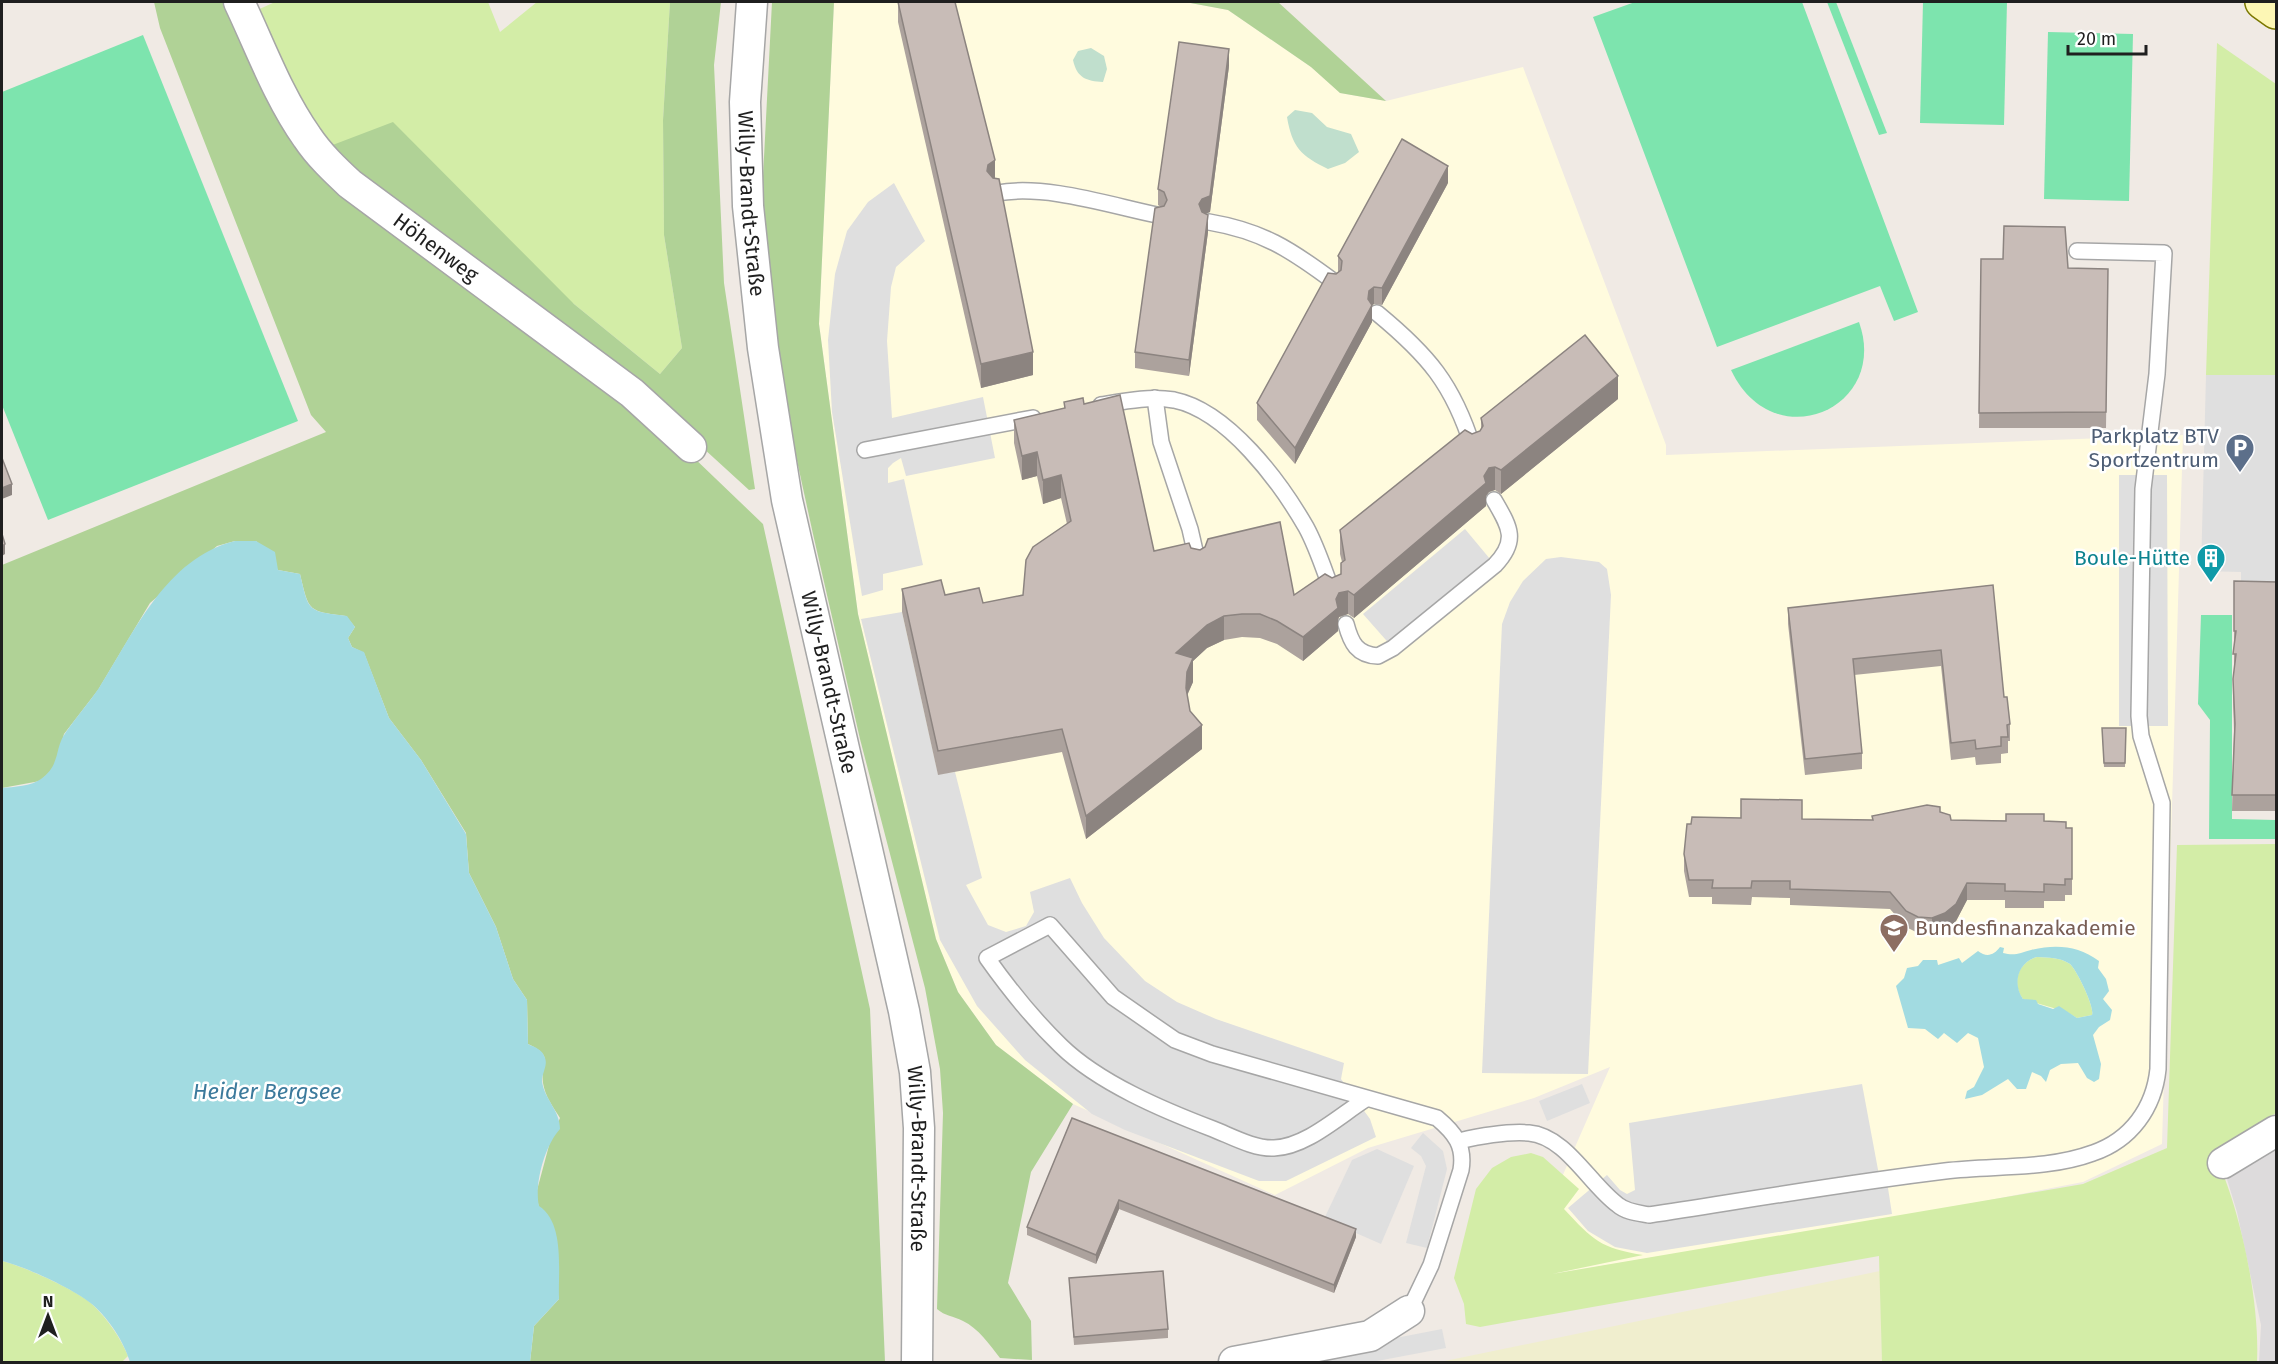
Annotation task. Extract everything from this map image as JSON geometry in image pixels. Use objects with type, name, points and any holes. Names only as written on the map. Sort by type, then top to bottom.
[{"type":"main road","points":[[2262,2],[2277,12]]},
{"type":"street","name":"Höhenweg","points":[[239,2],[286,101],[306,137],[330,165],[350,184],[632,393],[691,447]]},
{"type":"street","name":"Willy-Brandt-Straße","points":[[752,2],[744,102],[747,183],[763,348],[787,500],[904,1011],[915,1072],[919,1128],[918,1362]]},
{"type":"street","points":[[2223,1163],[2277,1131]]},
{"type":"street","points":[[1234,1362],[1370,1336],[1409,1311]]},
{"type":"lane","points":[[997,193],[1023,191],[1049,193],[1157,214]]},
{"type":"lane","points":[[1209,222],[1261,234],[1301,257],[1333,281]]},
{"type":"lane","points":[[1459,1142],[1481,1136],[1530,1133],[1551,1141],[1619,1206],[1649,1215],[1940,1172],[2061,1162],[2094,1153],[2119,1139],[2136,1125],[2148,1110],[2156,1090],[2158,1069],[2162,803],[2141,736],[2140,633],[2143,489],[2157,374],[2164,253],[2078,251]]},
{"type":"lane","points":[[1377,314],[1415,344],[1445,382],[1462,413],[1473,448]]},
{"type":"lane","points":[[1086,408],[1155,398],[1176,401],[1203,412],[1242,443],[1270,473],[1307,529],[1333,592]]},
{"type":"lane","points":[[1155,398],[1161,442],[1190,529],[1198,564]]},
{"type":"lane","points":[[865,450],[1052,415]]},
{"type":"lane","points":[[1346,624],[1350,640],[1358,651],[1378,656],[1393,648],[1495,565],[1504,556],[1510,537],[1508,527],[1494,500]]},
{"type":"lane","points":[[1366,1099],[1306,1138],[1289,1145],[1273,1148],[1259,1147],[1184,1118],[1121,1088],[1062,1047],[1011,993],[987,958],[1050,925],[1113,997],[1175,1040],[1212,1054],[1437,1118],[1459,1142],[1464,1156],[1431,1265],[1409,1311]]},
{"type":"shaded area","points":[[834,2],[1185,2],[1228,10],[1311,67],[1340,93],[1386,101],[1523,67],[1666,445],[1666,455],[2183,435],[2162,1144],[2083,1182],[1943,1209],[1517,1280],[1610,1067],[1534,1098],[1368,1148],[1275,1195],[1073,1104],[996,1045],[958,992],[936,939],[858,614],[819,324]]},
{"type":"shaded area","points":[[894,183],[925,241],[896,267],[891,287],[887,341],[892,418],[983,397],[995,458],[906,476],[901,458],[888,468],[888,483],[904,479],[923,565],[883,574],[883,590],[862,596],[832,412],[828,340],[835,274],[847,231],[868,202]]},
{"type":"shaded area","name":"Parkplatz BTV Sportzentrum","points":[[2206,375],[2276,375],[2276,596],[2241,596],[2241,572],[2201,571]]},
{"type":"shaded area","points":[[2119,475],[2167,475],[2168,726],[2119,726]]},
{"type":"shaded area","points":[[1465,529],[1495,565],[1393,648],[1363,614]]},
{"type":"shaded area","points":[[1561,557],[1599,562],[1607,569],[1611,595],[1588,1074],[1482,1073],[1502,624],[1510,602],[1523,581],[1546,559]]},
{"type":"shaded area","points":[[902,612],[938,774],[955,772],[982,878],[966,885],[988,925],[1006,932],[1026,926],[1034,912],[1030,892],[1070,878],[1082,903],[1104,938],[1145,981],[1177,1002],[1216,1019],[1344,1063],[1341,1079],[1370,1119],[1376,1137],[1286,1181],[1259,1181],[1125,1130],[1092,1114],[1025,1060],[977,1006],[940,940],[861,619]]},
{"type":"shaded area","points":[[1582,1084],[1590,1103],[1547,1121],[1539,1101]]},
{"type":"shaded area","points":[[1862,1084],[1879,1175],[1888,1188],[1892,1214],[1647,1253],[1615,1247],[1588,1231],[1568,1208],[1607,1175],[1620,1190],[1627,1194],[1635,1190],[1629,1123]]},
{"type":"shaded area","points":[[1423,1133],[1443,1151],[1447,1169],[1427,1248],[1406,1243],[1426,1166],[1421,1156],[1411,1148]]},
{"type":"shaded area","points":[[2276,1145],[2276,1362],[2259,1362],[2261,1325],[2237,1212],[2226,1176]]},
{"type":"shaded area","points":[[1377,1149],[1414,1166],[1381,1244],[1324,1219],[1352,1160]]},
{"type":"shaded area","points":[[1880,1271],[1882,1362],[1440,1362],[1469,1356]]},
{"type":"shaded area","points":[[1442,1329],[1446,1348],[1372,1362],[1272,1362]]},
{"type":"green space","points":[[154,2],[231,2],[290,133],[667,432],[763,524],[870,1009],[885,1362],[530,1362],[534,1326],[559,1299],[536,1194],[551,1138],[560,1118],[544,1088],[544,1057],[542,1053],[528,1044],[527,1000],[513,979],[496,927],[469,873],[466,833],[421,760],[389,718],[364,653],[352,647],[348,638],[355,627],[346,616],[324,613],[312,607],[308,603],[300,574],[278,570],[256,541],[235,541],[217,546],[150,603],[98,690],[64,734],[55,767],[40,781],[2,788],[2,565],[326,432],[311,415],[160,28]]},
{"type":"green space","points":[[275,2],[488,2],[500,32],[537,2],[670,2],[663,120],[664,235],[682,348],[660,374],[574,304],[330,146],[278,61],[253,12]]},
{"type":"green space","points":[[670,2],[721,2],[714,65],[724,283],[755,489],[749,490],[668,416],[372,186],[330,146],[393,122],[574,304],[660,374],[682,348],[664,235],[663,120]]},
{"type":"green space","points":[[772,2],[834,2],[819,324],[858,614],[936,939],[958,992],[996,1045],[1073,1104],[1031,1172],[1008,1283],[1031,1321],[1032,1360],[1000,1358],[974,1328],[937,1309],[943,1113],[940,1069],[925,988],[860,739],[813,534],[789,424],[774,316],[762,196]]},
{"type":"green space","points":[[1185,2],[1278,2],[1386,101],[1340,93],[1311,67],[1228,10]]},
{"type":"green space","points":[[1635,2],[1802,2],[1918,312],[1894,321],[1880,286],[1717,347],[1593,17]]},
{"type":"green space","points":[[1827,2],[1836,2],[1887,133],[1879,135]]},
{"type":"green space","points":[[1923,2],[2007,2],[2004,125],[1920,123]]},
{"type":"green space","points":[[2048,32],[2133,34],[2129,201],[2044,199]]},
{"type":"green space","points":[[143,35],[298,421],[48,520],[2,405],[2,92]]},
{"type":"green space","points":[[2217,43],[2276,84],[2276,375],[2206,375]]},
{"type":"green space","points":[[1091,48],[1104,56],[1107,69],[1103,82],[1083,77],[1075,66],[1073,60],[1078,51]]},
{"type":"green space","points":[[1295,110],[1312,113],[1327,127],[1351,134],[1359,152],[1345,163],[1328,169],[1311,160],[1295,143],[1289,127],[1287,117]]},
{"type":"green space","points":[[1859,322],[1864,353],[1858,379],[1843,399],[1822,412],[1798,417],[1773,412],[1750,397],[1731,370]]},
{"type":"green space","points":[[2201,615],[2232,615],[2232,819],[2276,820],[2276,839],[2209,839],[2210,720],[2198,704]]},
{"type":"green space","points":[[2276,844],[2276,1113],[2213,1151],[2232,1198],[2246,1254],[2255,1311],[2257,1362],[1882,1362],[1879,1256],[1480,1327],[1466,1324],[1464,1304],[1454,1278],[1476,1189],[1492,1168],[1511,1157],[1531,1153],[1543,1157],[1579,1189],[1564,1209],[1590,1235],[1607,1246],[1643,1255],[1552,1274],[2083,1184],[2167,1148],[2177,845]]},
{"type":"green space","points":[[2037,957],[2058,959],[2070,964],[2091,1004],[2092,1015],[2077,1018],[2067,1012],[2023,999],[2017,986],[2018,974],[2025,963]]},
{"type":"green space","points":[[2,1261],[50,1280],[87,1300],[109,1323],[128,1356],[122,1362],[2,1362]]},
{"type":"water","name":"Heider Bergsee","points":[[235,541],[256,541],[275,552],[278,570],[300,574],[308,603],[312,607],[324,613],[347,616],[355,627],[348,638],[352,647],[364,652],[389,718],[421,760],[466,834],[469,873],[496,927],[513,979],[527,1000],[528,1044],[544,1055],[546,1063],[543,1087],[557,1116],[560,1129],[545,1155],[538,1187],[539,1206],[553,1224],[556,1235],[559,1299],[534,1326],[530,1362],[130,1362],[115,1331],[93,1305],[75,1292],[49,1279],[2,1261],[2,788],[33,783],[47,774],[55,762],[62,738],[99,688],[154,600],[190,563],[211,550]]},
{"type":"water","points":[[2000,947],[2004,948],[2003,953],[2014,954],[2058,947],[2075,949],[2099,961],[2098,968],[2106,979],[2109,991],[2103,999],[2112,1010],[2110,1020],[2099,1027],[2093,1035],[2101,1064],[2099,1079],[2094,1082],[2087,1078],[2078,1063],[2061,1064],[2050,1070],[2046,1082],[2041,1076],[2032,1072],[2026,1089],[2017,1089],[2008,1079],[1982,1095],[1965,1099],[1967,1091],[1974,1087],[1984,1067],[1978,1038],[1968,1033],[1957,1043],[1944,1033],[1938,1039],[1925,1029],[1908,1028],[1896,986],[1904,978],[1907,968],[1918,966],[1923,960],[1937,960],[1938,965],[1959,958],[1962,963],[1978,951],[1987,955]],"holes":[[[2037,957],[2058,959],[2070,964],[2091,1004],[2092,1015],[2077,1018],[2059,1006],[2053,1009],[2038,1004],[2036,1000],[2023,999],[2018,986],[2019,974],[2025,963]]]},
{"type":"building","points":[[898,2],[955,2],[995,160],[988,165],[987,171],[993,178],[999,179],[1033,352],[981,364]]},
{"type":"building","points":[[1179,42],[1229,49],[1210,196],[1202,199],[1199,204],[1202,212],[1208,215],[1189,360],[1135,352],[1155,208],[1164,206],[1167,200],[1164,192],[1158,189]]},
{"type":"building","points":[[1402,139],[1448,166],[1382,288],[1374,287],[1369,291],[1368,299],[1372,305],[1295,448],[1257,403],[1328,273],[1336,274],[1341,270],[1342,261],[1338,256]]},
{"type":"building","points":[[2004,226],[2065,227],[2068,268],[2108,269],[2106,412],[1979,413],[1981,259],[2003,259]]},
{"type":"building","points":[[1585,335],[1618,376],[1501,470],[1495,467],[1489,468],[1484,476],[1486,483],[1354,595],[1348,591],[1339,593],[1336,599],[1338,608],[1303,637],[1277,621],[1260,614],[1224,616],[1207,625],[1176,653],[1193,658],[1187,672],[1186,688],[1190,711],[1202,725],[1086,816],[1062,729],[938,751],[902,589],[941,580],[945,595],[979,588],[983,603],[1023,595],[1026,560],[1033,547],[1071,521],[1061,475],[1043,480],[1037,452],[1022,456],[1014,420],[1065,408],[1064,402],[1083,398],[1084,404],[1120,395],[1154,551],[1189,543],[1191,548],[1200,550],[1205,547],[1208,539],[1280,522],[1294,595],[1325,574],[1332,578],[1341,574],[1341,563],[1345,560],[1340,530],[1465,430],[1472,434],[1480,431],[1483,426],[1481,418]]},
{"type":"building","points":[[2,458],[12,484],[2,488]]},
{"type":"building","points":[[2234,581],[2277,582],[2277,795],[2232,795],[2235,724],[2233,679],[2236,654],[2233,654],[2236,631],[2234,631]]},
{"type":"building","points":[[1993,585],[2004,697],[2007,697],[2010,724],[2007,725],[2008,737],[2001,737],[2001,746],[1976,749],[1975,740],[1951,743],[1941,650],[1853,659],[1862,753],[1805,759],[1788,608]]},
{"type":"building","points":[[2102,728],[2126,728],[2125,763],[2104,763]]},
{"type":"building","name":"Bundesfinanzakademie","points":[[1741,799],[1802,800],[1802,819],[1873,820],[1872,816],[1927,805],[1940,807],[1940,812],[1950,815],[1951,820],[2006,821],[2006,814],[2044,814],[2044,821],[2066,822],[2066,828],[2072,828],[2072,879],[2065,879],[2065,885],[2044,884],[2044,892],[2005,891],[2005,884],[1967,883],[1956,904],[1945,913],[1932,918],[1918,917],[1906,911],[1890,892],[1790,889],[1790,881],[1752,881],[1751,888],[1712,888],[1713,880],[1689,880],[1684,854],[1687,824],[1691,824],[1692,817],[1741,818]]},
{"type":"building","points":[[1072,1118],[1356,1229],[1334,1285],[1119,1200],[1096,1255],[1027,1227]]},
{"type":"building","points":[[1163,1271],[1168,1329],[1074,1337],[1069,1278]]},
{"type":"place","name":"Parkplatz BTV Sportzentrum","points":[[2240,474]]},
{"type":"place","name":"Boule-Hütte","points":[[2211,584]]},
{"type":"place","name":"Bundesfinanzakademie","points":[[1894,954]]}]
